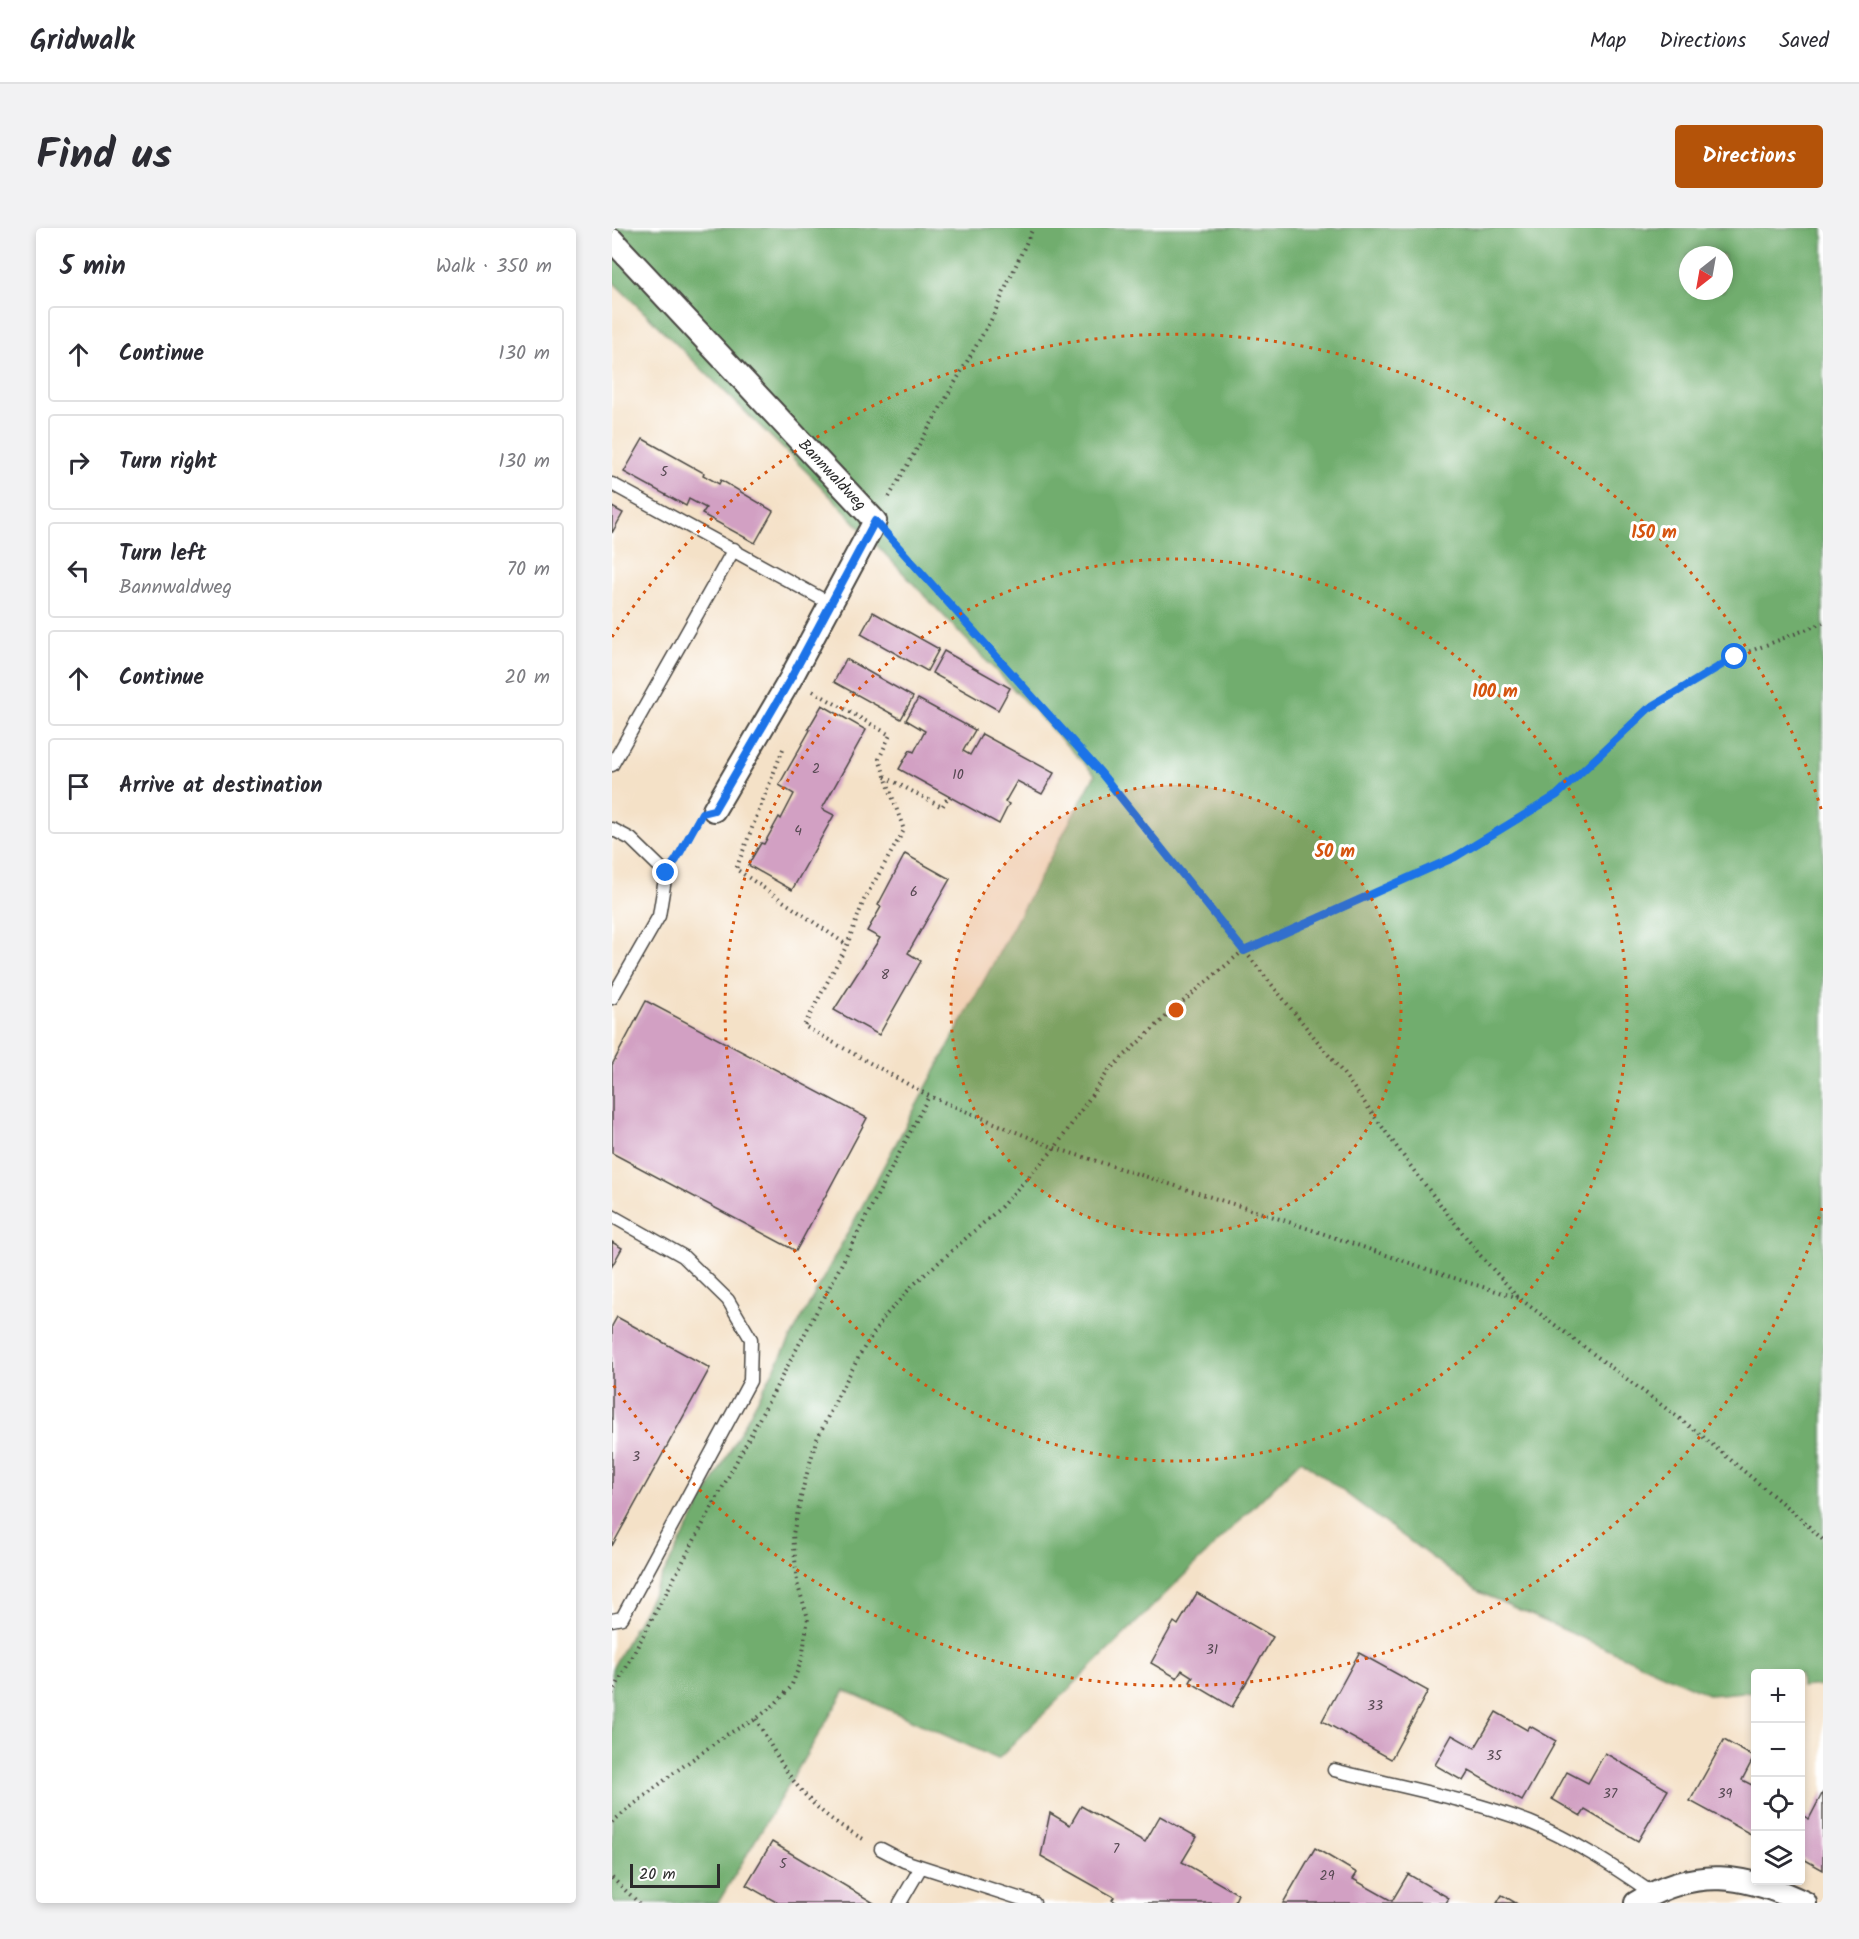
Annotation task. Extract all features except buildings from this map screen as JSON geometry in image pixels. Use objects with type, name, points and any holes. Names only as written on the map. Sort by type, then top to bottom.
[{"type":"street","name":"Bannwaldweg","points":[[612,240],[875,521],[791,678],[714,810]]},
{"type":"street","points":[[1644,1898],[1680,1884],[1705,1878],[1732,1877],[1758,1883],[1805,1903]]},
{"type":"lane","points":[[612,484],[831,604]]},
{"type":"lane","points":[[612,765],[734,549]]},
{"type":"lane","points":[[612,829],[631,839],[666,873],[659,916],[612,998]]},
{"type":"lane","points":[[612,1216],[683,1256],[728,1300],[752,1339],[750,1381],[622,1618],[612,1620]]},
{"type":"lane","points":[[1334,1770],[1481,1807],[1528,1822],[1619,1870],[1644,1898]]},
{"type":"lane","points":[[881,1849],[904,1861],[1034,1903]]},
{"type":"lane","points":[[900,1903],[921,1867]]},
{"type":"path","points":[[1034,228],[991,320],[875,521],[1101,773],[1343,1073],[1415,1172],[1479,1254],[1520,1298],[1696,1431],[1823,1540]]},
{"type":"path","points":[[612,1822],[726,1735],[756,1719],[791,1687],[802,1659],[808,1618],[797,1583],[793,1534],[816,1441],[839,1394],[862,1351],[885,1316],[913,1286],[998,1210],[1055,1148],[1109,1070],[1172,1011],[1244,951],[1455,857],[1557,795],[1648,709],[1735,657],[1823,623]]},
{"type":"path","points":[[791,678],[890,735],[879,759],[904,830],[864,900],[847,945],[804,1026],[929,1096],[1055,1148],[1520,1298]]},
{"type":"path","points":[[808,701],[814,692]]},
{"type":"path","points":[[788,739],[736,869],[847,945]]},
{"type":"path","points":[[885,776],[942,807],[948,796]]},
{"type":"path","points":[[666,873],[676,860],[702,813],[714,810]]},
{"type":"path","points":[[612,1694],[929,1096]]},
{"type":"path","points":[[756,1719],[777,1757],[808,1798],[847,1830],[881,1849]]},
{"type":"path","points":[[612,1878],[639,1903]]},
{"type":"green space","points":[[612,228],[1823,228],[1823,1685],[1805,1687],[1805,1669],[1751,1669],[1751,1691],[1710,1695],[1477,1591],[1301,1460],[998,1759],[845,1690],[718,1903],[612,1903],[612,1669],[1095,775],[811,476],[612,281]]},
{"type":"route","points":[[666,873],[676,860],[702,813],[714,810],[791,678],[875,521],[1101,773],[1244,951],[1455,857],[1557,795],[1648,709],[1735,657]]}]
